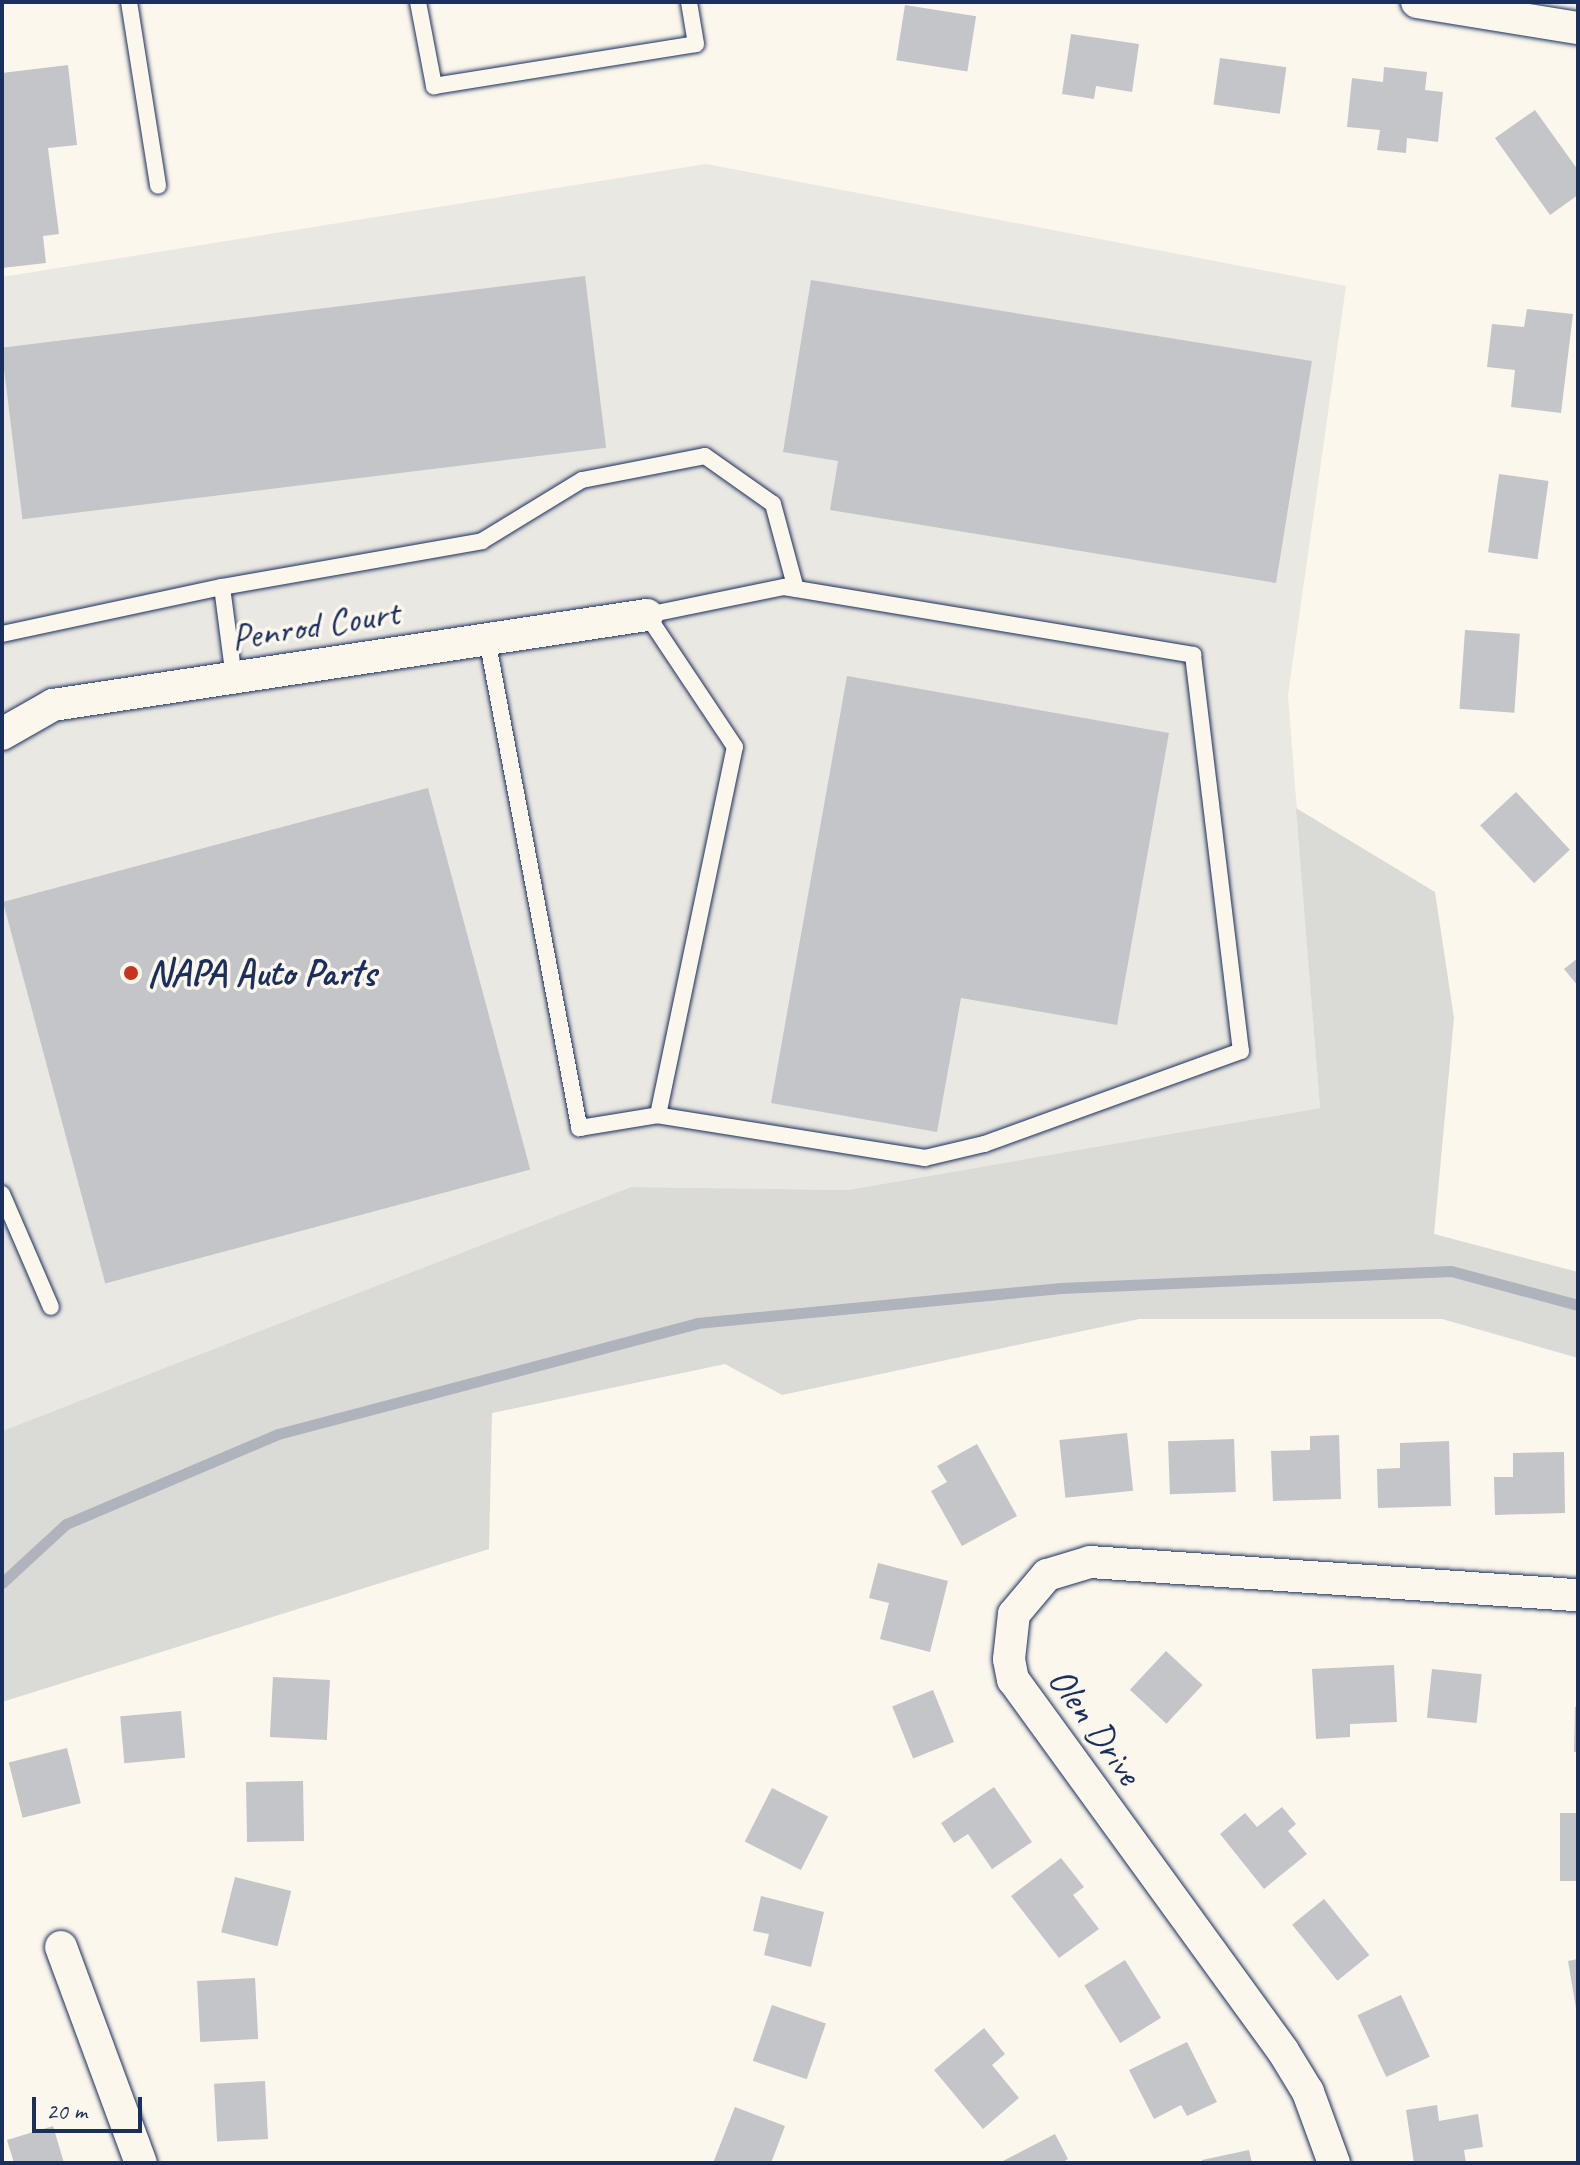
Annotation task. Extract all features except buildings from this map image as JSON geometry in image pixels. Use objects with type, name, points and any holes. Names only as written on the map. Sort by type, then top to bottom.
[{"type":"street","points":[[1417,2],[1578,28]]},
{"type":"street","name":"Penrod Court","points":[[2,734],[53,705],[647,615]]},
{"type":"street","name":"Olen Drive","points":[[1334,2163],[1308,2092],[1276,2040],[1013,1680],[1009,1659],[1014,1614],[1047,1575],[1090,1562],[1578,1595]]},
{"type":"street","points":[[61,1947],[141,2163]]},
{"type":"lane","points":[[129,2],[158,186]]},
{"type":"lane","points":[[418,2],[434,86],[696,44],[689,2]]},
{"type":"lane","points":[[2,634],[222,587],[482,541],[582,480],[705,456],[773,504],[796,589]]},
{"type":"lane","points":[[222,587],[234,678]]},
{"type":"lane","points":[[487,639],[579,1128],[658,1115],[925,1158],[984,1144],[1241,1051],[1193,655],[784,587],[647,615],[735,747],[658,1115]]},
{"type":"lane","points":[[2,1194],[51,1307]]},
{"type":"shaded area","points":[[706,164],[1346,286],[1288,695],[1320,1108],[848,1190],[631,1187],[2,1431],[2,277]]},
{"type":"shaded area","points":[[1296,808],[1435,892],[1454,1018],[1434,1234],[1578,1272],[1578,1358],[1442,1319],[1139,1319],[782,1395],[725,1364],[492,1413],[489,1549],[2,1702],[2,1431],[631,1187],[848,1190],[1320,1108]]},
{"type":"waterway","points":[[2,1583],[66,1524],[278,1434],[697,1323],[1061,1288],[1451,1271],[1578,1305]]},
{"type":"place","name":"NAPA Auto Parts","points":[[131,973]]}]
